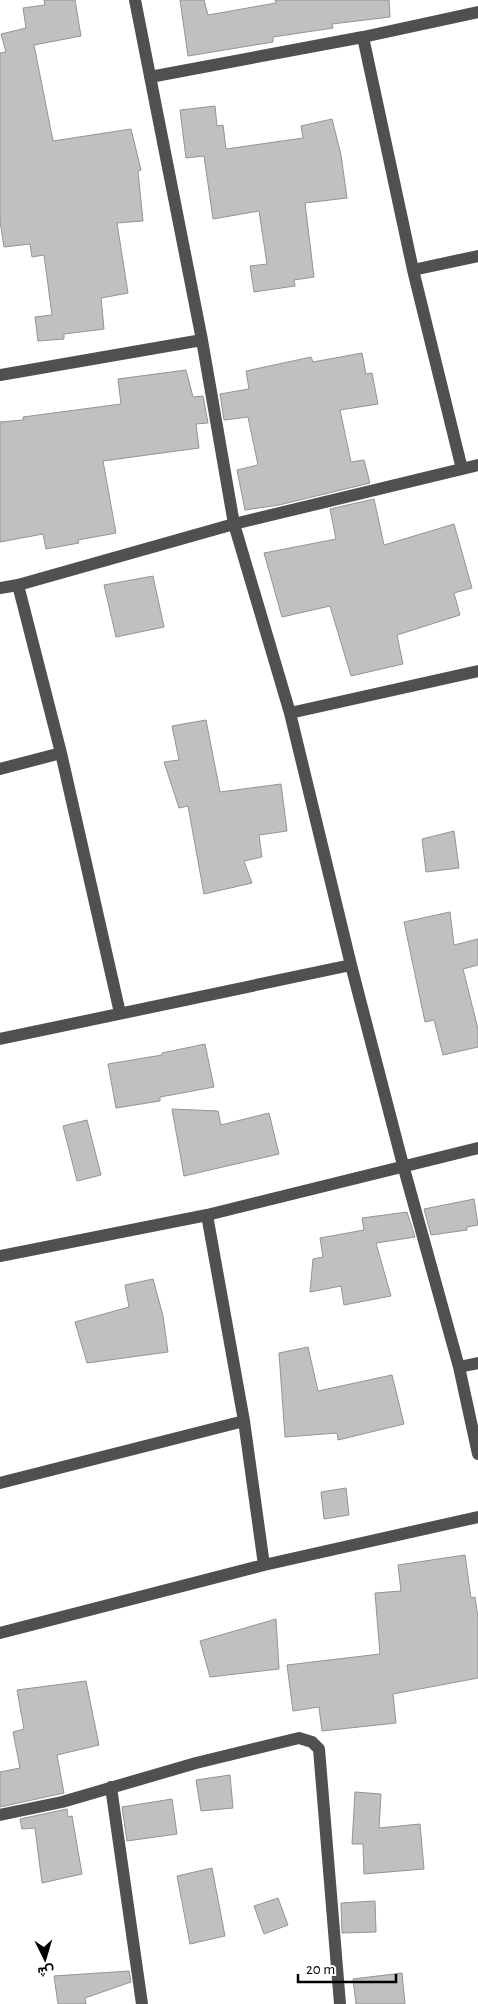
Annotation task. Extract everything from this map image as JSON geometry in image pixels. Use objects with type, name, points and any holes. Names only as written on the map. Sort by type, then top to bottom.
[{"type":"street","points":[[135,0],[202,340],[234,524],[290,713],[403,1165],[460,1367],[478,1454]]},
{"type":"street","points":[[150,78],[363,37],[478,12]]},
{"type":"street","points":[[363,37],[413,270],[462,469]]},
{"type":"street","points":[[413,270],[478,256]]},
{"type":"street","points":[[0,375],[202,340]]},
{"type":"street","points":[[0,588],[18,585],[234,524],[478,465]]},
{"type":"street","points":[[18,585],[61,754],[120,1013]]},
{"type":"street","points":[[290,713],[478,671]]},
{"type":"street","points":[[0,768],[61,754]]},
{"type":"street","points":[[0,1039],[352,965]]},
{"type":"street","points":[[0,1256],[206,1215],[478,1148]]},
{"type":"street","points":[[206,1215],[244,1421],[264,1566]]},
{"type":"street","points":[[460,1367],[478,1363]]},
{"type":"street","points":[[0,1483],[244,1421]]},
{"type":"street","points":[[0,1633],[264,1566],[478,1518]]},
{"type":"street","points":[[0,1814],[62,1802],[196,1763],[299,1738],[312,1742],[319,1750],[340,2004]]},
{"type":"street","points":[[111,1787],[142,2004]]},
{"type":"building","points":[[44,0],[75,0],[81,36],[34,45],[53,141],[131,129],[141,170],[138,171],[143,221],[117,223],[128,293],[101,298],[104,329],[64,334],[64,339],[38,341],[35,317],[52,315],[44,255],[32,257],[30,244],[4,247],[0,221],[0,53],[6,52],[1,34],[26,28],[23,8],[45,5]]},
{"type":"building","points":[[180,0],[204,0],[208,15],[276,3],[275,0],[389,0],[390,17],[332,24],[333,28],[273,37],[273,42],[188,56]]},
{"type":"building","points":[[215,106],[217,126],[223,125],[226,149],[303,138],[301,126],[332,119],[341,155],[347,198],[305,203],[314,277],[294,280],[295,286],[254,292],[250,266],[267,264],[259,211],[213,219],[204,156],[186,158],[180,110]]},
{"type":"building","points":[[362,353],[366,374],[372,373],[378,404],[340,410],[351,462],[364,460],[370,483],[279,505],[245,510],[237,470],[258,465],[248,417],[224,420],[220,394],[249,389],[246,371],[311,357],[313,362]]},
{"type":"building","points":[[186,370],[193,397],[203,396],[208,423],[196,424],[199,448],[103,461],[116,533],[78,540],[79,543],[46,549],[43,534],[0,542],[0,422],[23,420],[23,417],[121,404],[118,379]]},
{"type":"building","points":[[374,499],[384,545],[454,524],[472,588],[454,593],[460,615],[397,635],[403,664],[351,676],[330,606],[282,617],[264,553],[336,539],[330,509]]},
{"type":"building","points":[[153,576],[164,627],[116,637],[104,585]]},
{"type":"building","points":[[206,720],[220,792],[281,784],[287,831],[259,835],[262,857],[244,861],[252,883],[204,894],[188,806],[179,808],[164,762],[179,760],[172,726]]},
{"type":"building","points":[[454,831],[459,868],[426,872],[422,839]]},
{"type":"building","points":[[450,912],[454,945],[478,939],[478,965],[463,969],[478,1029],[478,1047],[443,1055],[434,1020],[425,1022],[404,922]]},
{"type":"building","points":[[205,1044],[214,1087],[160,1097],[160,1101],[116,1108],[108,1064],[162,1055],[162,1053]]},
{"type":"building","points":[[172,1109],[218,1111],[221,1125],[269,1113],[279,1154],[184,1176]]},
{"type":"building","points":[[87,1120],[101,1175],[77,1181],[63,1126]]},
{"type":"building","points":[[474,1199],[478,1225],[467,1227],[467,1230],[431,1235],[424,1209]]},
{"type":"building","points":[[407,1212],[415,1237],[376,1243],[391,1296],[344,1305],[341,1286],[310,1292],[313,1259],[323,1257],[320,1238],[364,1230],[362,1218]]},
{"type":"building","points":[[153,1279],[163,1316],[168,1352],[87,1363],[75,1322],[129,1307],[125,1285]]},
{"type":"building","points":[[308,1347],[318,1391],[392,1375],[404,1424],[338,1440],[337,1433],[285,1437],[279,1353]]},
{"type":"building","points":[[346,1488],[349,1515],[324,1519],[321,1492]]},
{"type":"building","points":[[465,1555],[471,1598],[475,1597],[478,1618],[478,1678],[393,1694],[396,1723],[322,1731],[319,1707],[293,1711],[287,1665],[380,1654],[375,1593],[401,1591],[398,1565]]},
{"type":"building","points":[[276,1619],[279,1669],[210,1677],[200,1641]]},
{"type":"building","points":[[86,1681],[99,1745],[57,1755],[64,1793],[0,1807],[0,1772],[20,1768],[13,1732],[24,1729],[17,1690]]},
{"type":"building","points":[[230,1775],[233,1808],[201,1811],[196,1780]]},
{"type":"building","points":[[355,1792],[381,1794],[379,1828],[420,1824],[424,1869],[364,1874],[363,1844],[352,1844]]},
{"type":"building","points":[[172,1799],[177,1834],[127,1841],[122,1807]]},
{"type":"building","points":[[67,1809],[68,1817],[72,1816],[82,1874],[42,1883],[35,1828],[22,1829],[20,1819]]},
{"type":"building","points":[[212,1868],[225,1936],[190,1944],[177,1876]]},
{"type":"building","points":[[278,1898],[288,1925],[264,1934],[254,1906]]},
{"type":"building","points":[[375,1901],[376,1932],[342,1933],[341,1903]]},
{"type":"building","points":[[129,1971],[131,1982],[85,1998],[86,2004],[58,2004],[54,1976]]},
{"type":"building","points":[[402,1973],[405,2004],[356,2004],[353,1979]]}]
